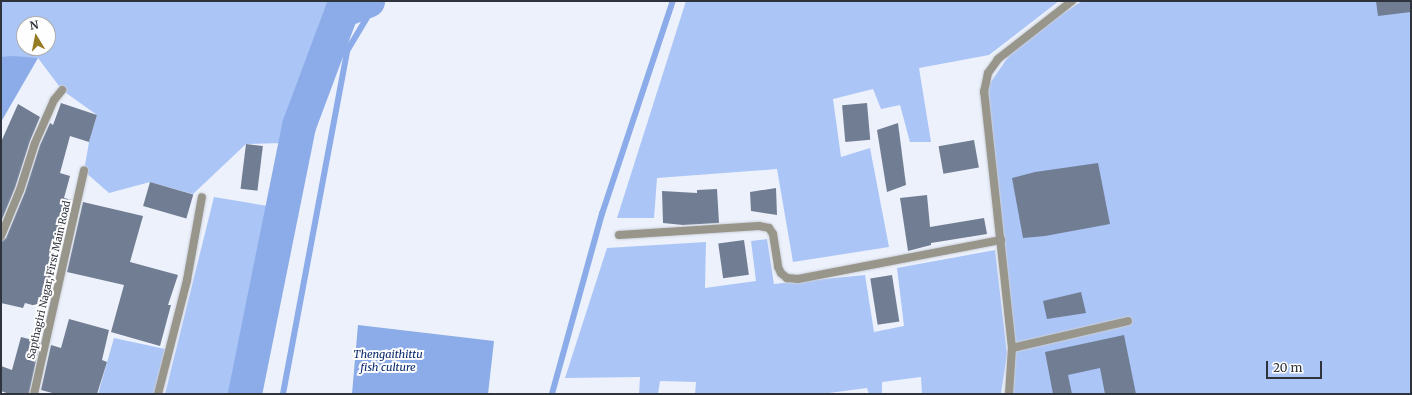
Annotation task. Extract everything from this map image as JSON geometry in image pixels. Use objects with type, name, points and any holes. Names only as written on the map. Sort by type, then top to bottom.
[{"type":"street","points":[[1009,394],[1012,348],[984,92],[988,73],[998,59],[1072,1]]},
{"type":"street","points":[[1,236],[20,190],[36,143],[54,100],[62,90]]},
{"type":"street","name":"Sapthagiri Nagar, First Main Road","points":[[34,394],[84,171]]},
{"type":"street","points":[[158,394],[186,280],[202,197]]},
{"type":"street","points":[[619,235],[759,226],[769,228],[774,234],[778,267],[781,273],[787,278],[798,279],[1001,240]]},
{"type":"street","points":[[1012,348],[1128,320]]},
{"type":"shaded area","points":[[1,1],[342,1],[342,11],[284,143],[246,144],[193,194],[150,182],[109,193],[84,171],[89,142],[97,115],[62,90],[38,58],[1,57]]},
{"type":"shaded area","points":[[686,1],[1059,1],[989,55],[919,68],[931,142],[910,142],[900,105],[881,109],[873,89],[833,99],[841,157],[870,148],[889,247],[793,262],[777,169],[657,178],[654,218],[617,218]]},
{"type":"shaded area","points":[[1082,1],[1411,1],[1411,394],[1007,394],[1012,348],[984,92],[1017,44]]},
{"type":"shaded area","points":[[214,197],[274,207],[238,394],[165,394]]},
{"type":"shaded area","points":[[767,239],[774,284],[865,275],[874,332],[904,326],[897,268],[995,250],[1007,354],[1001,394],[922,394],[921,377],[882,382],[882,394],[869,394],[867,388],[821,394],[695,394],[696,382],[660,381],[658,394],[639,394],[640,377],[565,378],[607,248],[706,242],[705,288],[756,281],[751,241]]},
{"type":"shaded area","points":[[114,338],[165,349],[154,394],[98,394]]},
{"type":"water","points":[[13,56],[38,58],[1,122],[1,57]]},
{"type":"water","name":"Thengaithittu fish culture","points":[[358,325],[494,341],[488,394],[352,394]]},
{"type":"building","points":[[1376,1],[1411,1],[1411,12],[1378,16]]},
{"type":"building","points":[[61,103],[97,115],[89,142],[70,136],[60,173],[70,176],[64,198],[72,200],[47,309],[25,303],[23,308],[1,303],[1,241],[6,238],[25,192],[40,145],[50,123],[53,125]]},
{"type":"building","points":[[867,103],[870,140],[845,142],[842,105]]},
{"type":"building","points":[[18,104],[40,117],[30,141],[15,188],[1,222],[1,142]]},
{"type":"building","points":[[898,123],[906,185],[887,192],[877,130]]},
{"type":"building","points":[[974,140],[979,168],[943,174],[939,146]]},
{"type":"building","points":[[246,144],[263,146],[257,191],[241,189]]},
{"type":"building","points":[[1098,163],[1110,224],[1045,236],[1023,238],[1012,178],[1035,172]]},
{"type":"building","points":[[150,182],[193,194],[186,218],[143,206]]},
{"type":"building","points":[[776,188],[777,215],[751,211],[750,192]]},
{"type":"building","points":[[717,189],[719,223],[683,225],[663,223],[662,191],[697,193],[697,190]]},
{"type":"building","points":[[927,195],[930,227],[984,218],[987,234],[931,243],[931,245],[908,251],[900,198]]},
{"type":"building","points":[[83,202],[143,216],[130,262],[178,275],[168,305],[171,305],[160,346],[111,332],[124,285],[67,272]]},
{"type":"building","points":[[744,240],[749,275],[723,278],[718,244]]},
{"type":"building","points":[[892,275],[899,321],[878,325],[870,278]]},
{"type":"building","points":[[1081,292],[1086,313],[1047,319],[1043,301]]},
{"type":"building","points":[[69,319],[109,330],[102,360],[107,362],[97,394],[56,394],[41,390],[51,345],[61,348]]},
{"type":"building","points":[[1124,335],[1136,394],[1105,394],[1100,368],[1068,375],[1072,394],[1053,394],[1045,352]]},
{"type":"building","points":[[21,337],[40,342],[29,394],[9,394],[1,391],[1,366],[12,370]]},
{"type":"waterway","points":[[245,394],[299,126],[342,11],[368,1]]},
{"type":"waterway","points":[[283,394],[347,51],[377,1]]},
{"type":"waterway","points":[[552,394],[602,214],[673,1]]}]
